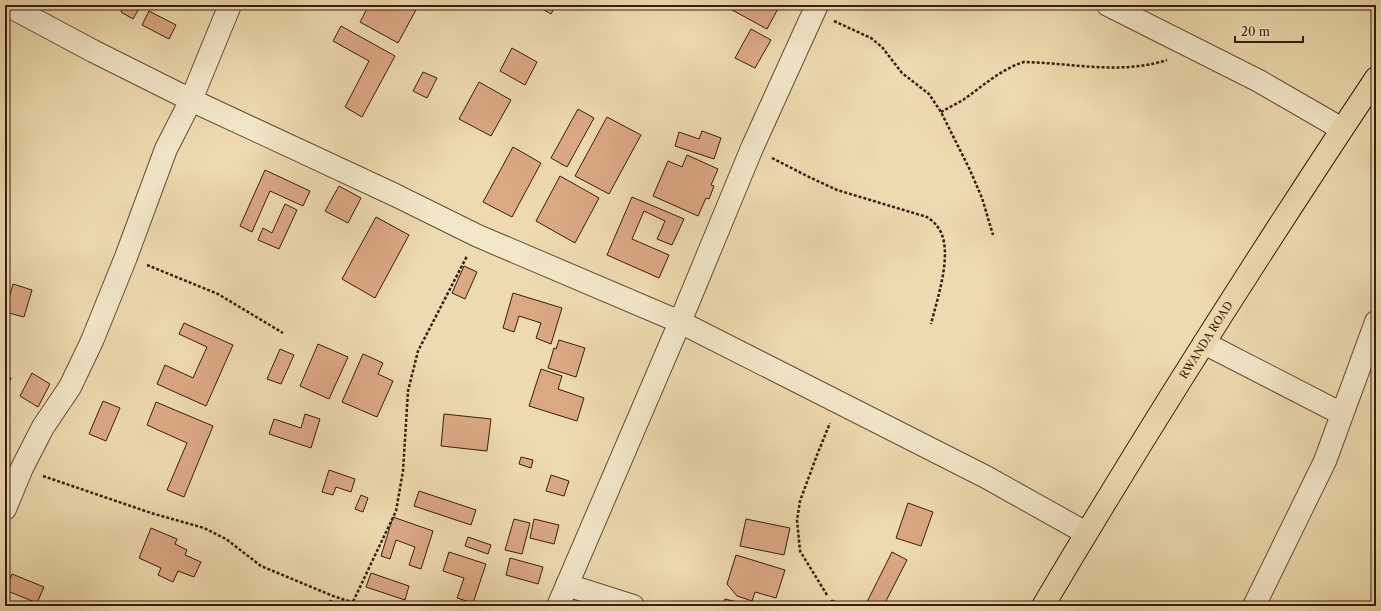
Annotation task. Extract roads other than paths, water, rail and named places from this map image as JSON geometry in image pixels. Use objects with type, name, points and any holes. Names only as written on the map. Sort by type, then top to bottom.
[{"type":"highway","name":"RWANDA ROAD","points":[[1044,606],[1086,533],[1204,343],[1376,78]]},
{"type":"street","points":[[7,5],[93,51],[191,100],[395,195],[478,236],[680,322],[986,477],[1086,533]]},
{"type":"street","points":[[5,509],[22,468],[43,427],[70,387],[92,341],[126,257],[166,149],[191,100],[230,5]]},
{"type":"street","points":[[1108,5],[1259,81],[1342,130]]},
{"type":"street","points":[[558,606],[680,322],[752,148],[816,8]]},
{"type":"street","points":[[1254,606],[1325,461],[1376,322]]},
{"type":"street","points":[[1204,343],[1342,414]]},
{"type":"street","points":[[567,585],[633,606]]}]
